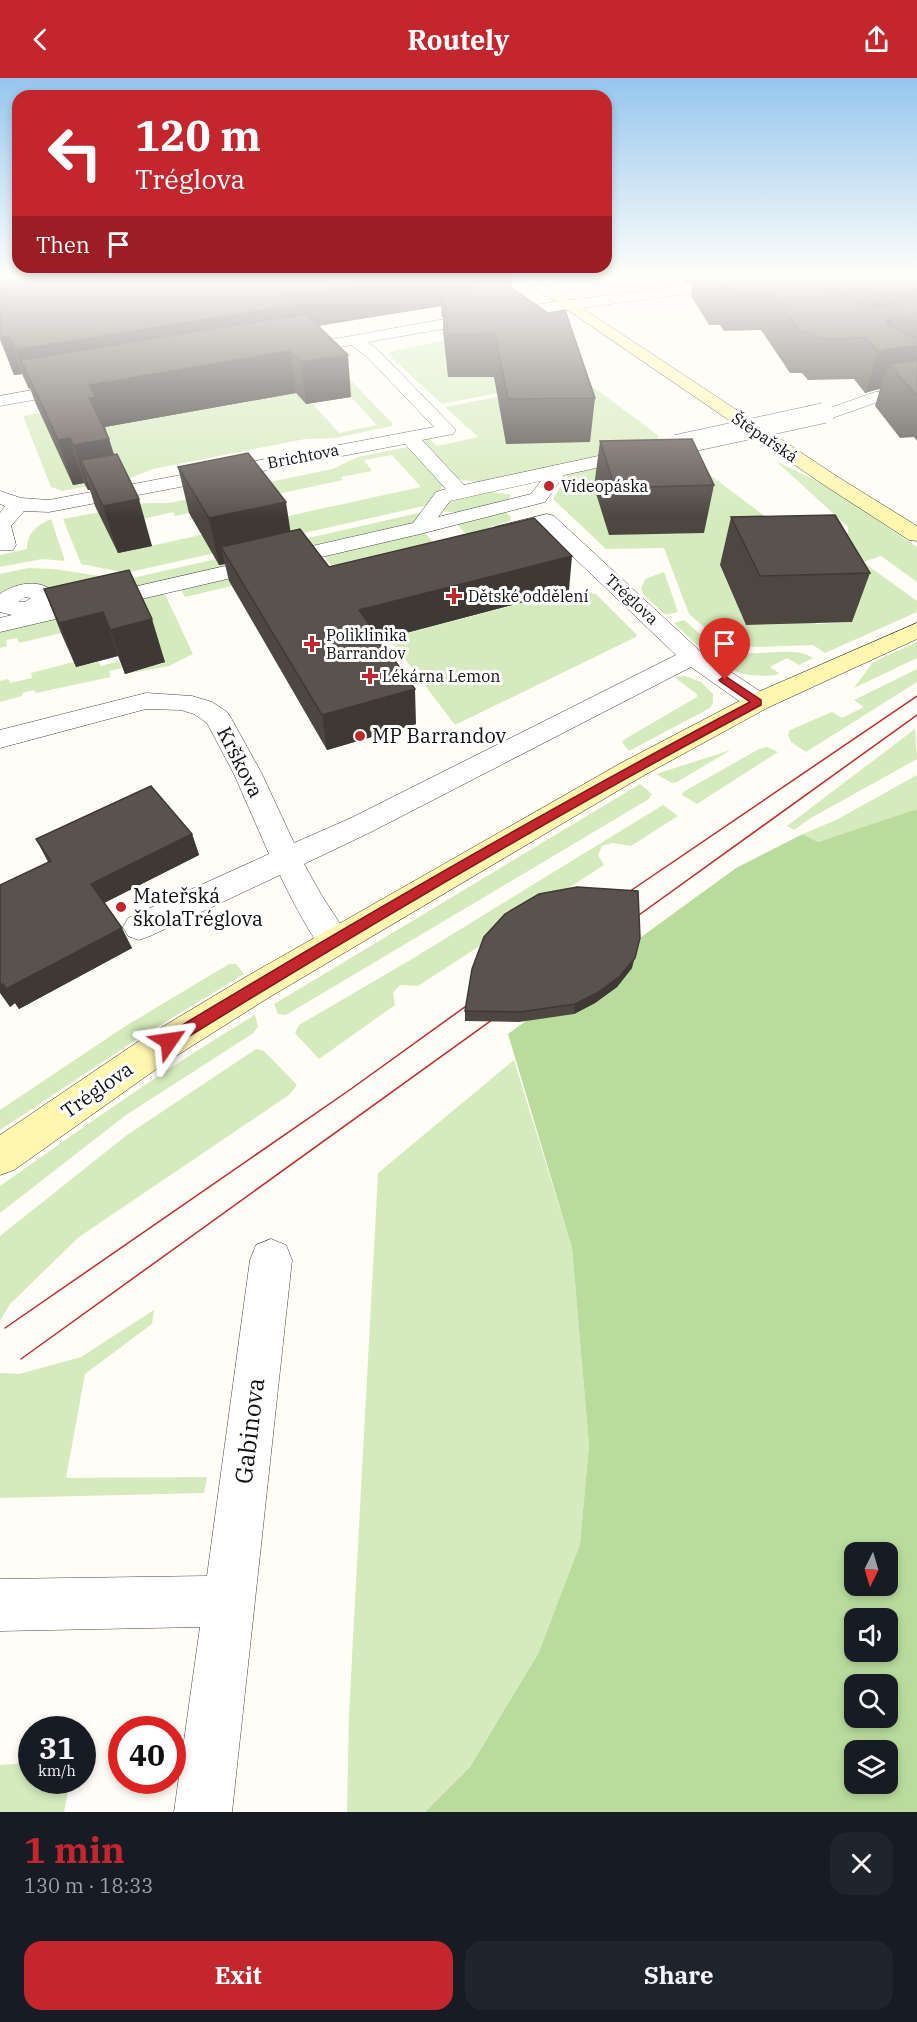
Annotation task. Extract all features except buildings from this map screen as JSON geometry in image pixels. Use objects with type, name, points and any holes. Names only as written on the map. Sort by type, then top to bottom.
[{"type":"street","name":"Brichtova","points":[[9,500],[49,506],[447,430],[376,357]]},
{"type":"street","name":"Štěpařská","points":[[645,357],[831,481],[917,535]]},
{"type":"street","points":[[0,401],[96,384]]},
{"type":"street","points":[[420,528],[443,496],[832,413],[874,397],[915,394]]},
{"type":"street","points":[[408,436],[460,493]]},
{"type":"street","points":[[2,611],[420,528],[538,498],[557,472]]},
{"type":"street","points":[[487,487],[538,498]]},
{"type":"street","points":[[5,545],[0,526],[9,500]]},
{"type":"street","points":[[2,611],[30,609],[43,601],[44,595],[435,506]]},
{"type":"street","name":"Tréglova","points":[[502,531],[548,520],[692,657],[758,702]]},
{"type":"street","name":"Tréglova","points":[[0,1157],[152,1052],[631,770],[758,702],[917,630]]},
{"type":"street","points":[[139,927],[361,825],[692,657]]},
{"type":"street","name":"Krškova","points":[[0,740],[133,704],[163,700],[183,702],[203,708],[218,718],[248,774],[286,858],[311,905],[336,942]]},
{"type":"street","name":"Gabinova","points":[[203,1812],[271,1260]]},
{"type":"street","points":[[0,1605],[230,1601]]},
{"type":"green space","points":[[392,357],[534,357],[581,377],[442,404]]},
{"type":"green space","points":[[333,362],[393,424],[335,438],[305,439],[153,469],[128,479],[62,491],[51,487],[23,416]],"holes":[[[330,375],[377,425],[339,433],[312,403],[296,393],[101,428],[116,408]]]},
{"type":"green space","points":[[584,380],[659,436],[654,445],[484,483],[456,479],[417,439],[428,437],[437,446],[478,437],[445,407]]},
{"type":"green space","points":[[412,446],[446,482],[428,505],[126,573],[81,564],[63,519],[147,503],[169,503],[332,469],[358,457]],"holes":[[[392,455],[421,487],[118,553],[138,520],[173,512],[175,516],[343,480],[341,477],[372,471],[364,460]]]},
{"type":"green space","points":[[663,452],[685,456],[791,536],[814,539],[837,538],[848,533],[848,527],[776,461],[825,485],[917,547],[917,582],[881,556],[863,562],[917,601],[917,612],[825,653],[813,645],[755,647],[733,644],[713,635],[689,614],[664,548],[606,549],[553,499],[569,473]],"holes":[[[683,485],[704,532],[672,534],[668,524],[639,525],[641,534],[609,535],[595,487],[625,486],[627,490]],[[819,563],[851,622],[816,624],[809,612],[777,613],[782,624],[746,625],[720,566],[754,565],[757,569],[787,568],[785,564]]]},
{"type":"green space","points":[[491,492],[511,495],[506,504],[462,513],[441,511],[451,500]]},
{"type":"green space","points":[[423,512],[412,526],[40,611],[53,596]]},
{"type":"green space","points":[[506,512],[511,517],[510,521],[490,527],[492,530],[467,535],[456,523]]},
{"type":"green space","points":[[51,519],[65,561],[42,559],[0,567],[0,555],[27,549],[27,543],[34,530]]},
{"type":"green space","points":[[422,529],[432,541],[426,556],[349,589],[322,553]]},
{"type":"green space","points":[[302,557],[303,569],[185,597],[179,586]]},
{"type":"green space","points":[[28,568],[54,569],[106,577],[0,598],[0,574]]},
{"type":"green space","points":[[664,572],[678,612],[666,615],[644,595],[641,589],[645,579]]},
{"type":"green space","points":[[163,590],[193,654],[169,666],[125,674],[164,663],[142,614],[19,643],[17,638],[6,640],[7,646],[0,648],[0,628]]},
{"type":"green space","points":[[589,593],[596,594],[637,635],[636,637],[455,725],[389,638],[548,596],[554,602]]},
{"type":"green space","points":[[684,620],[709,641],[726,651],[747,654],[795,652],[813,658],[799,665],[787,658],[770,667],[779,673],[776,675],[744,674],[730,669],[708,655],[674,623]]},
{"type":"green space","points":[[917,642],[917,658],[854,688],[873,662]]},
{"type":"green space","points":[[119,661],[122,668],[109,671],[111,677],[36,693],[34,690],[0,702],[0,681],[8,679],[10,683],[32,678],[31,673],[74,662],[75,667],[99,662],[101,666]]},
{"type":"green space","points":[[917,669],[917,682],[806,752],[791,742],[788,735],[790,730],[832,712],[842,718],[864,707],[854,700]]},
{"type":"green space","points":[[685,676],[701,682],[713,694],[713,703],[710,708],[629,751],[622,742],[625,739],[697,697],[697,694],[674,677]]},
{"type":"green space","points":[[915,729],[917,759],[811,818],[794,830],[787,826]]},
{"type":"green space","points":[[767,747],[778,752],[697,804],[682,795],[683,792],[759,749]]},
{"type":"green space","points":[[731,750],[677,782],[672,783],[656,774]]},
{"type":"green space","points":[[917,775],[917,809],[818,842],[803,834],[838,819]]},
{"type":"green space","points":[[640,784],[652,794],[649,799],[286,1015],[278,1014],[274,1004]]},
{"type":"green space","points":[[663,805],[678,816],[631,846],[613,843],[602,846],[598,855],[604,865],[418,986],[400,985],[393,993],[395,1005],[319,1059],[295,1033],[299,1025],[412,959]]},
{"type":"green space","points":[[917,809],[917,1812],[425,1812],[470,1767],[539,1652],[580,1544],[589,1445],[572,1248],[508,1034],[736,868],[803,834],[818,842]]},
{"type":"green space","points":[[229,964],[236,964],[244,974],[134,1041],[0,1130],[0,1110],[124,1027]]},
{"type":"green space","points":[[255,1015],[258,1027],[252,1034],[126,1115],[0,1213],[0,1186],[158,1076]]},
{"type":"green space","points":[[256,1049],[264,1051],[297,1085],[289,1095],[79,1237],[10,1304],[0,1321],[0,1236],[127,1135]]},
{"type":"green space","points":[[514,1060],[572,1248],[589,1445],[580,1544],[539,1652],[470,1767],[425,1812],[347,1812],[349,1713],[378,1173]]},
{"type":"green space","points":[[154,1310],[152,1324],[85,1374],[66,1478],[207,1477],[204,1493],[0,1498],[0,1373],[19,1374],[81,1357]]},
{"type":"green space","points":[[18,1764],[18,1794],[67,1794],[64,1812],[0,1812],[0,1765]]},
{"type":"tram line","points":[[617,900],[917,696]]},
{"type":"tram line","points":[[625,925],[917,715]]},
{"type":"tram line","points":[[5,1328],[351,1089],[480,996]]},
{"type":"tram line","points":[[21,1359],[503,1012]]},
{"type":"place","name":"Videopáska","points":[[549,486]]},
{"type":"place","name":"Dětské oddělení","points":[[454,596]]},
{"type":"place","name":"Poliklinika Barrandov","points":[[312,644]]},
{"type":"place","name":"Lékárna Lemon","points":[[370,676]]},
{"type":"place","name":"MP Barrandov","points":[[360,736]]},
{"type":"place","name":"Mateřská školaTréglova","points":[[121,907]]},
{"type":"route","points":[[169,1041],[631,770],[758,702],[725,680]]}]
